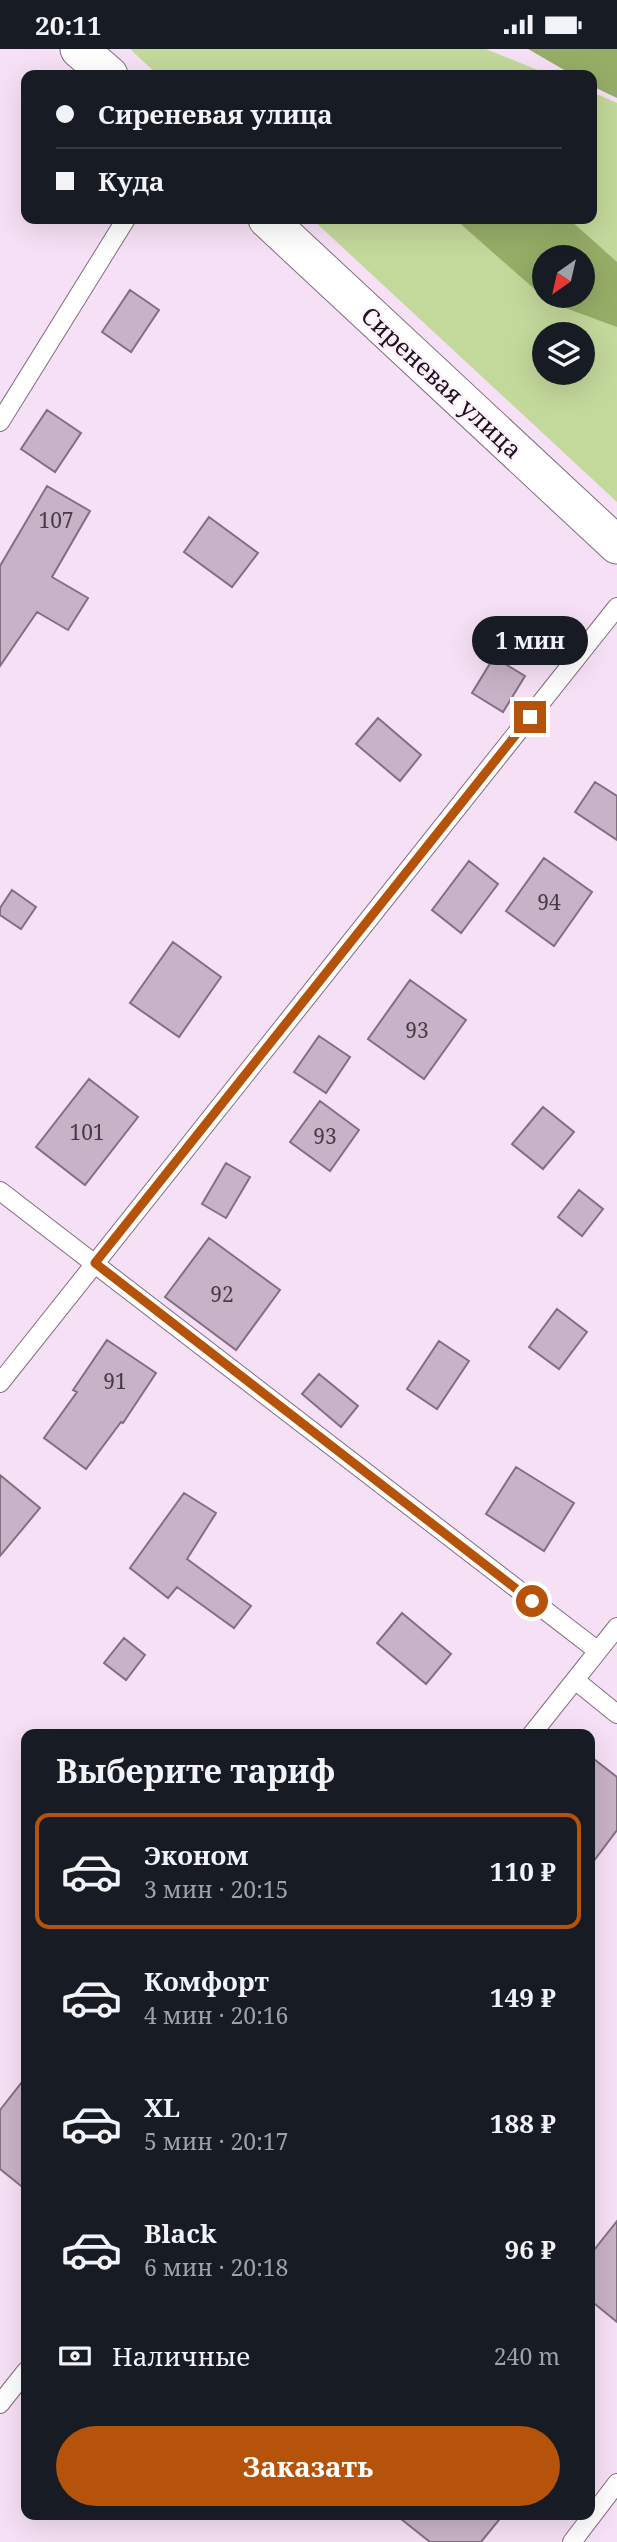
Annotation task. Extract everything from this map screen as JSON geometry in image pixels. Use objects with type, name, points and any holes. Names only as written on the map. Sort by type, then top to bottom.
[{"type":"street","points":[[79,49],[102,70]]},
{"type":"street","name":"Сиреневая улица","points":[[272,224],[617,545]]},
{"type":"lane","points":[[0,422],[123,224]]},
{"type":"lane","points":[[0,1383],[617,607]]},
{"type":"lane","points":[[0,1191],[598,1651]]},
{"type":"lane","points":[[536,1729],[617,1627]]},
{"type":"lane","points":[[575,1680],[617,1714]]},
{"type":"lane","points":[[0,2404],[21,2377]]},
{"type":"lane","points":[[595,2512],[617,2483]]},
{"type":"lane","points":[[572,2542],[589,2520]]},
{"type":"shaded area","points":[[130,49],[486,49],[538,70],[153,70]]},
{"type":"shaded area","points":[[528,49],[617,49],[617,98],[597,88],[597,70],[564,70]]},
{"type":"shaded area","points":[[597,94],[617,103],[617,502],[317,224],[597,224]]},
{"type":"shaded area","points":[[461,224],[575,224],[617,262],[617,327],[565,308],[595,308],[595,245],[532,245],[532,287]]},
{"type":"building","points":[[130,290],[159,310],[131,352],[102,332]]},
{"type":"building","points":[[47,410],[81,433],[55,472],[21,449]]},
{"type":"building","points":[[47,486],[90,511],[52,577],[88,598],[68,630],[37,612],[0,666],[0,566]]},
{"type":"building","points":[[209,517],[258,553],[232,587],[184,552]]},
{"type":"building","points":[[494,657],[525,676],[503,712],[472,693]]},
{"type":"building","points":[[378,718],[421,755],[400,781],[356,744]]},
{"type":"building","points":[[595,782],[617,796],[617,840],[575,812]]},
{"type":"building","points":[[544,858],[592,892],[554,946],[506,911]]},
{"type":"building","points":[[469,861],[498,884],[461,933],[432,910]]},
{"type":"building","points":[[12,890],[36,907],[21,929],[0,915],[0,908]]},
{"type":"building","points":[[173,942],[221,977],[179,1037],[130,1003]]},
{"type":"building","points":[[410,980],[466,1020],[424,1079],[368,1039]]},
{"type":"building","points":[[319,1036],[350,1057],[326,1093],[294,1072]]},
{"type":"building","points":[[89,1079],[138,1117],[85,1185],[36,1147]]},
{"type":"building","points":[[320,1101],[359,1130],[330,1171],[290,1142]]},
{"type":"building","points":[[543,1107],[574,1132],[543,1169],[512,1144]]},
{"type":"building","points":[[226,1163],[250,1177],[226,1218],[202,1204]]},
{"type":"building","points":[[579,1190],[603,1209],[582,1236],[558,1217]]},
{"type":"building","points":[[209,1238],[280,1290],[236,1350],[165,1297]]},
{"type":"building","points":[[557,1309],[587,1332],[559,1369],[529,1347]]},
{"type":"building","points":[[107,1340],[156,1373],[123,1423],[121,1422],[86,1469],[44,1438],[77,1392],[73,1390]]},
{"type":"building","points":[[439,1341],[469,1361],[437,1409],[407,1389]]},
{"type":"building","points":[[319,1374],[358,1406],[341,1427],[302,1394]]},
{"type":"building","points":[[516,1467],[574,1503],[544,1551],[486,1514]]},
{"type":"building","points":[[0,1475],[40,1508],[0,1556]]},
{"type":"building","points":[[184,1493],[216,1513],[187,1559],[251,1606],[234,1628],[177,1587],[168,1598],[130,1568]]},
{"type":"building","points":[[402,1613],[451,1654],[426,1684],[377,1643]]},
{"type":"building","points":[[124,1638],[145,1655],[126,1680],[104,1663]]},
{"type":"building","points":[[595,1760],[617,1777],[617,1830],[595,1859]]},
{"type":"building","points":[[21,2083],[21,2186],[0,2169],[0,2110]]},
{"type":"building","points":[[617,2221],[617,2322],[595,2304],[595,2249]]},
{"type":"building","points":[[402,2520],[499,2520],[481,2542],[430,2542]]},
{"type":"route","points":[[530,717],[95,1263],[532,1601]]}]
